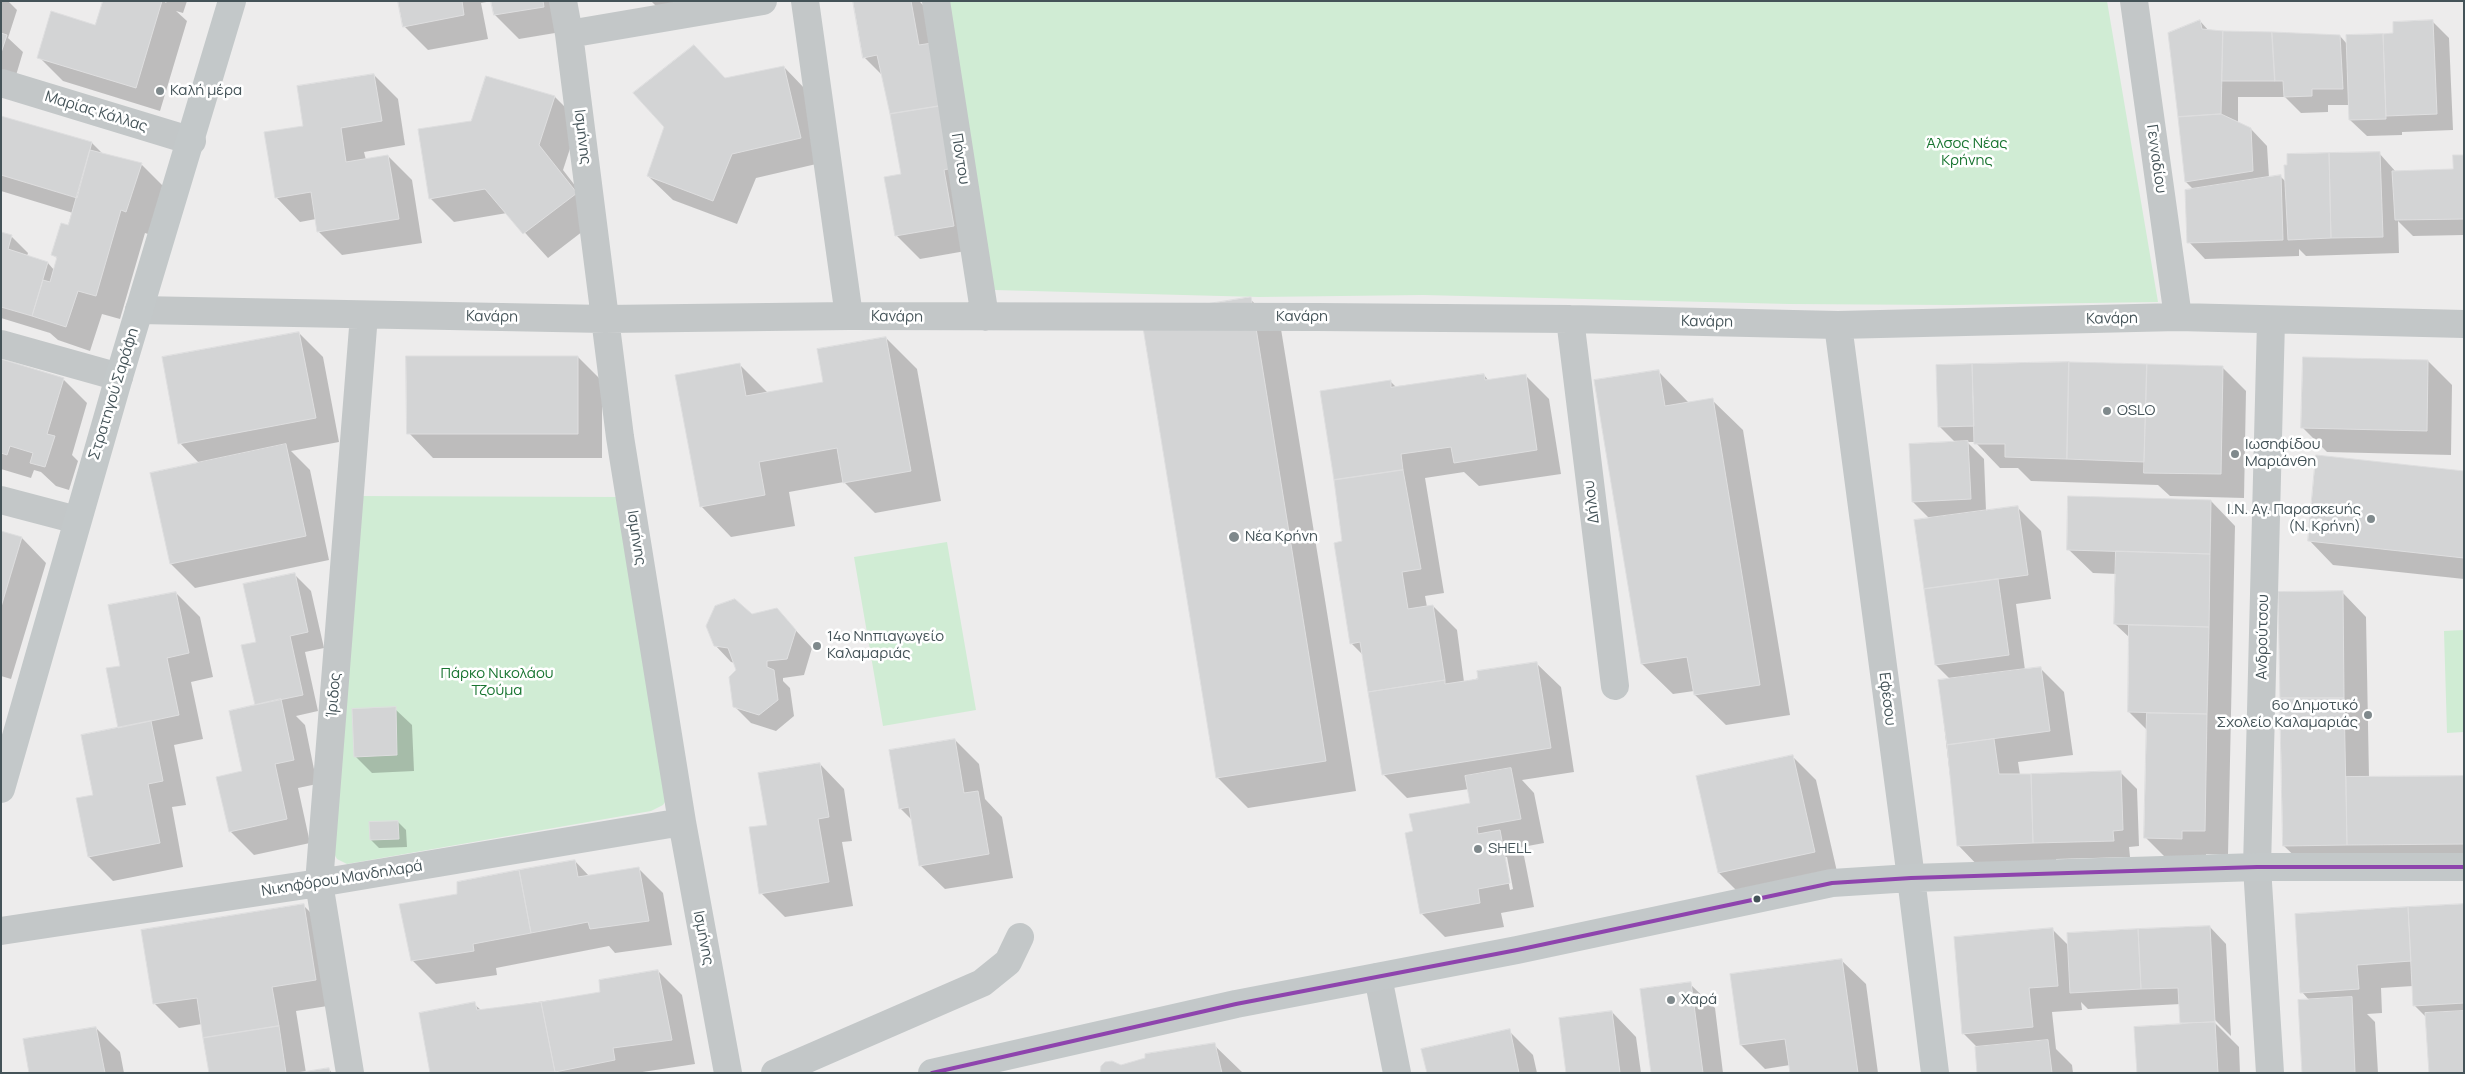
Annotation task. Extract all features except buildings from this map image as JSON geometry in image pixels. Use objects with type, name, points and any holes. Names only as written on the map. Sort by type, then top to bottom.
[{"type":"main road","name":"Στρατηγού Σαράφη","points":[[1,789],[8,741],[77,520],[232,1]]},
{"type":"main road","points":[[932,1073],[1236,1004],[1517,950],[1832,883],[1911,878],[2257,867],[2464,867]]},
{"type":"main road","name":"Εφέσου","points":[[1911,878],[1936,1073]]},
{"type":"street","name":"Ισμήνης","points":[[563,1],[569,34],[620,436],[682,822],[728,1073]]},
{"type":"street","points":[[569,34],[763,1]]},
{"type":"street","points":[[805,1],[850,316]]},
{"type":"street","name":"Πόντου","points":[[936,1],[985,318]]},
{"type":"street","name":"Γενναδίου","points":[[2134,1],[2178,317]]},
{"type":"street","name":"Μαρίας Κάλλας","points":[[1,83],[192,140]]},
{"type":"street","name":"Κανάρη","points":[[139,310],[606,319],[850,316],[1570,319],[1838,325],[2178,317],[2271,321],[2464,324]]},
{"type":"street","name":"Ίριδος","points":[[350,1073],[319,883],[364,315]]},
{"type":"street","name":"Δήλου","points":[[1570,319],[1615,686]]},
{"type":"street","name":"Ανδρούτσου","points":[[2270,1073],[2257,867],[2271,321]]},
{"type":"street","name":"Εφέσου","points":[[1838,325],[1911,878]]},
{"type":"street","points":[[1,344],[119,377]]},
{"type":"street","points":[[1,500],[77,520]]},
{"type":"street","name":"Νικηφόρου Μανδηλαρά","points":[[1,931],[319,883],[682,822]]},
{"type":"street","points":[[775,1073],[982,983],[1008,962],[1020,937]]},
{"type":"street","points":[[1378,977],[1397,1073]]},
{"type":"green space","name":"Άλσος Νέας Κρήνης","points":[[946,1],[2107,1],[2158,302],[1952,305],[1789,304],[1423,295],[1259,297],[994,290]]},
{"type":"green space","name":"Πάρκο Νικολάου Τζούμα","points":[[360,496],[620,497],[669,796],[663,805],[651,811],[347,864],[337,859],[331,848]]},
{"type":"green space","points":[[947,542],[976,710],[883,726],[854,557]]},
{"type":"green space","points":[[2464,630],[2464,732],[2447,733],[2444,631]]},
{"type":"transit line","points":[[932,1073],[1236,1004],[1517,950],[1832,883],[1911,878],[2257,867],[2464,867]]},
{"type":"place","name":"Καλή μέρα","points":[[160,91]]},
{"type":"place","name":"OSLO","points":[[2107,411]]},
{"type":"place","name":"Ιωσηφίδου Μαριάνθη","points":[[2235,454]]},
{"type":"place","name":"Ι.Ν. Αγ. Παρασκευής (Ν. Κρήνη)","points":[[2371,519]]},
{"type":"place","name":"Νέα Κρήνη","points":[[1234,537]]},
{"type":"place","name":"14ο Νηπιαγωγείο Καλαμαριάς","points":[[817,646]]},
{"type":"place","name":"6ο Δημοτικό Σχολείο Καλαμαριάς","points":[[2368,715]]},
{"type":"place","name":"SHELL","points":[[1478,849]]},
{"type":"place","name":"Χαρά","points":[[1671,1000]]}]
